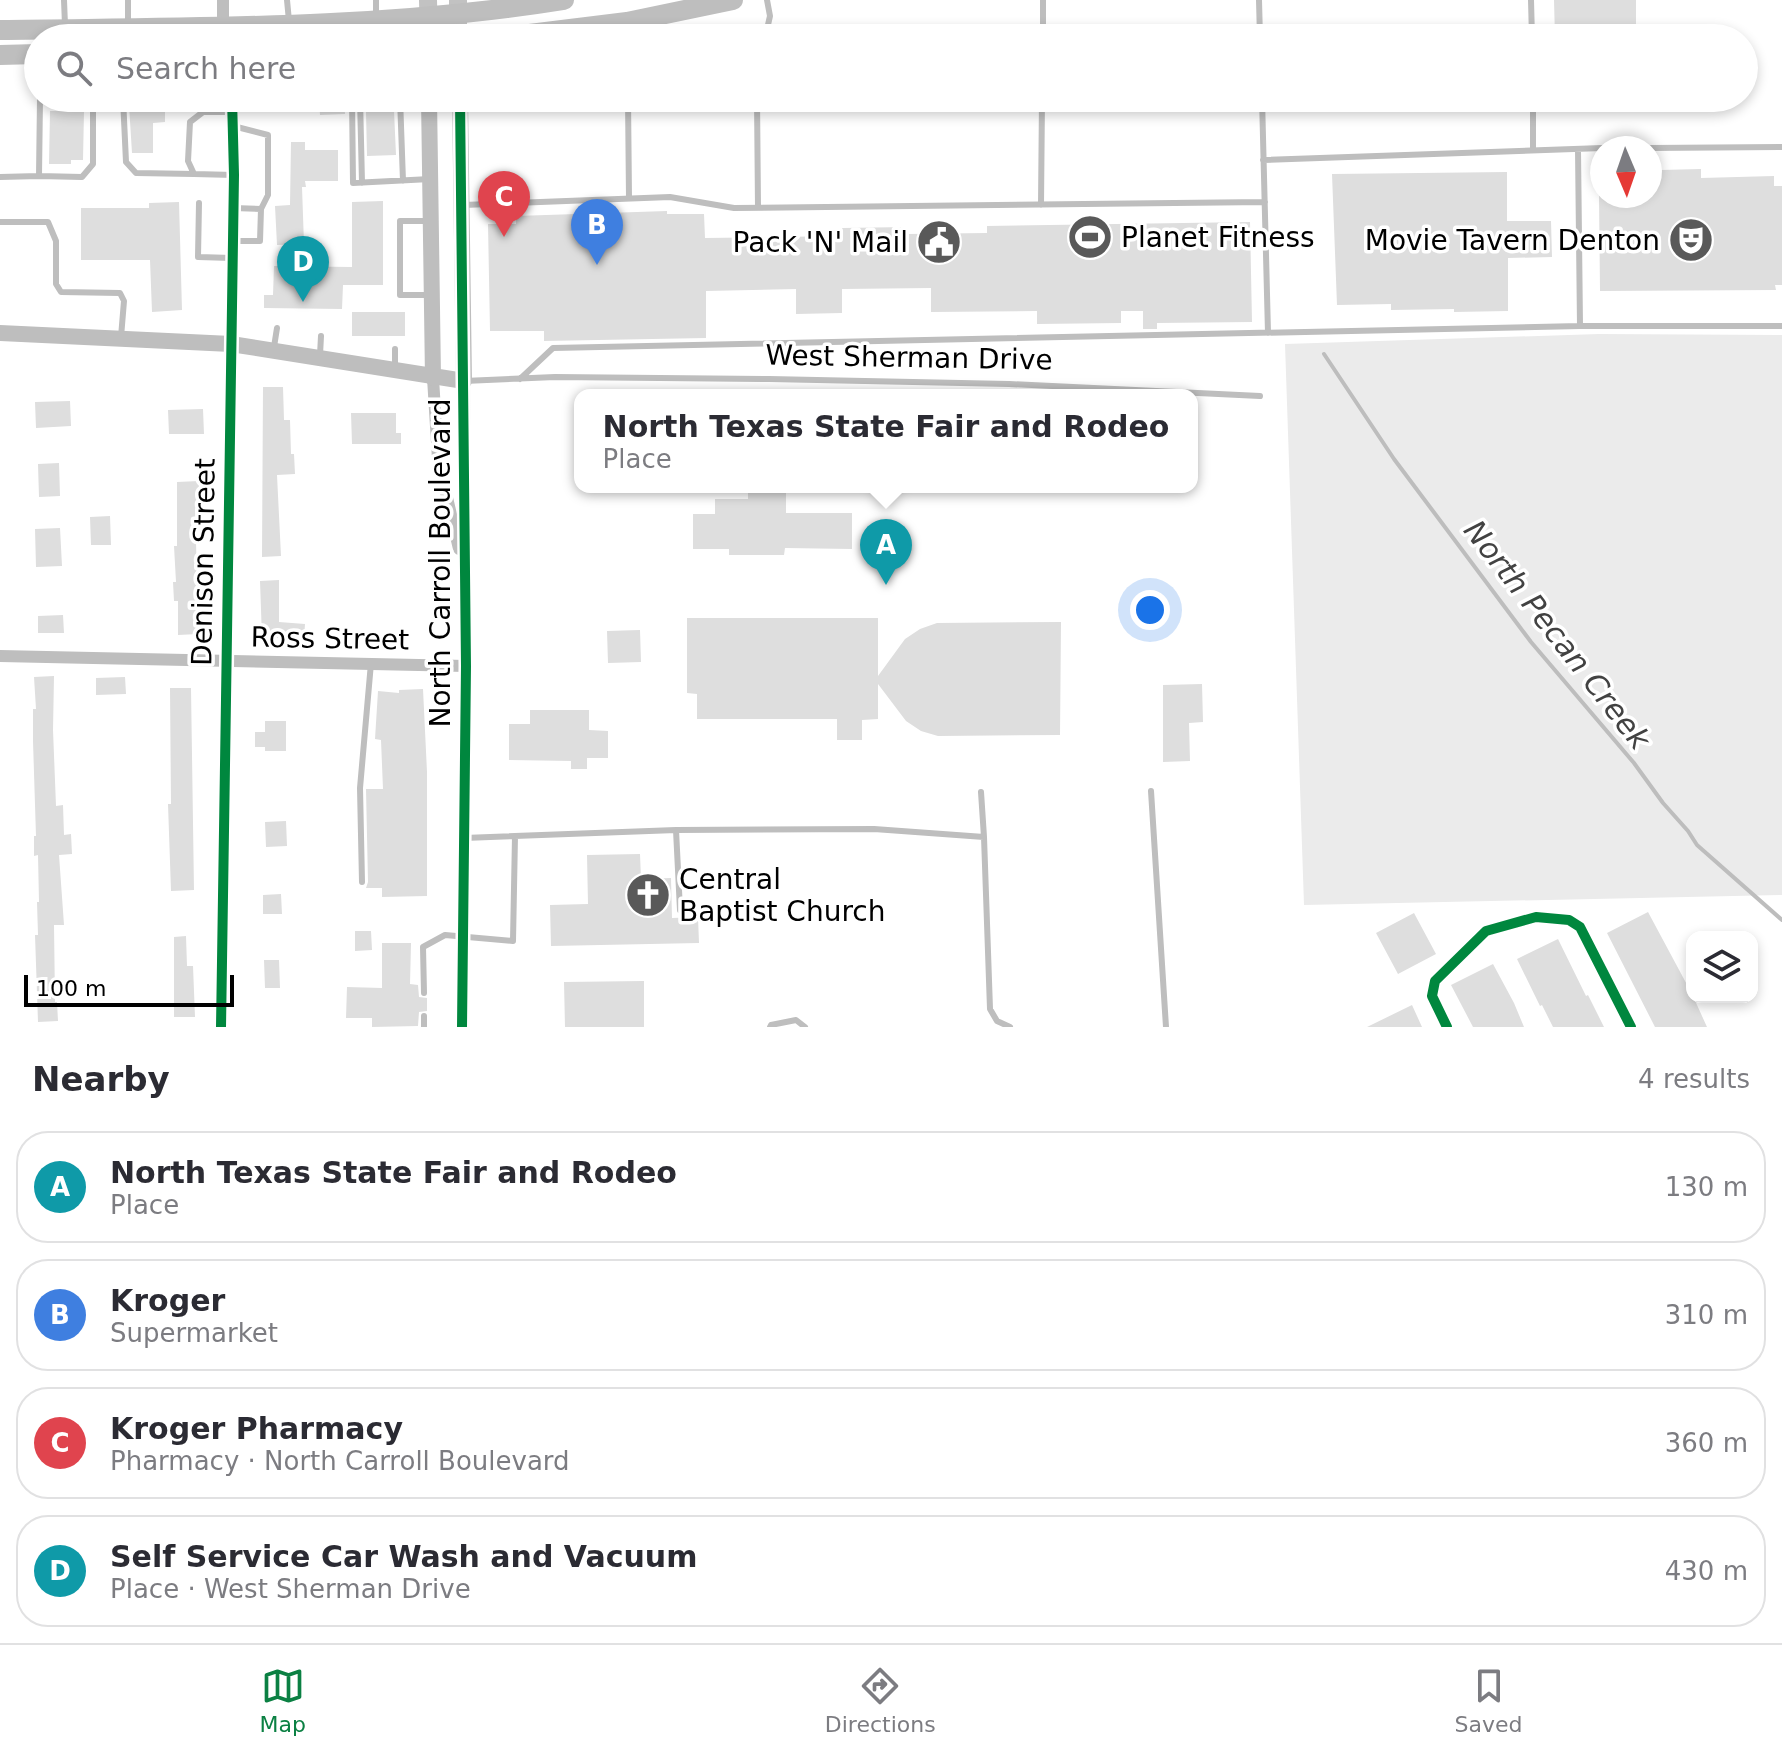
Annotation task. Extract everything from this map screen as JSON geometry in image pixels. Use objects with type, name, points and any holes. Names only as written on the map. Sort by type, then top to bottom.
[{"type":"main road","points":[[295,24],[376,10],[564,0]]},
{"type":"main road","points":[[649,24],[733,0]]},
{"type":"main road","points":[[0,30],[24,30]]},
{"type":"main road","points":[[0,55],[24,54]]},
{"type":"street","points":[[223,0],[224,24]]},
{"type":"street","name":"Denison Street","points":[[221,1027],[233,112]]},
{"type":"street","name":"North Carroll Boulevard","points":[[429,112],[433,378],[438,459],[464,571]]},
{"type":"street","name":"North Carroll Boulevard","points":[[460,112],[466,666],[462,1027]]},
{"type":"street","points":[[431,221],[463,205]]},
{"type":"street","points":[[0,333],[231,344],[464,381]]},
{"type":"street","name":"Ross Street","points":[[0,656],[466,666]]},
{"type":"street","points":[[1447,1027],[1432,996],[1435,981],[1486,931],[1536,917],[1569,920],[1580,927],[1631,1027]]},
{"type":"lane","points":[[64,0],[65,24]]},
{"type":"lane","points":[[128,0],[128,24]]},
{"type":"lane","points":[[287,0],[289,24]]},
{"type":"lane","points":[[767,0],[768,24]]},
{"type":"lane","points":[[1043,0],[1043,24]]},
{"type":"lane","points":[[1259,0],[1260,24]]},
{"type":"lane","points":[[1531,0],[1532,24]]},
{"type":"lane","points":[[39,176],[40,112]]},
{"type":"lane","points":[[0,177],[82,177],[93,164],[93,112]]},
{"type":"lane","points":[[124,112],[126,162],[136,173],[234,175]]},
{"type":"lane","points":[[194,174],[188,161],[190,122],[203,112],[233,112]]},
{"type":"lane","points":[[352,112],[353,183],[430,179]]},
{"type":"lane","points":[[360,112],[362,183]]},
{"type":"lane","points":[[401,112],[403,181]]},
{"type":"lane","points":[[628,112],[629,198]]},
{"type":"lane","points":[[757,112],[758,208]]},
{"type":"lane","points":[[1041,205],[1042,112]]},
{"type":"lane","points":[[1262,112],[1268,333]]},
{"type":"lane","points":[[1533,112],[1533,150]]},
{"type":"lane","points":[[232,241],[260,241],[261,209],[268,195],[268,135],[233,126]]},
{"type":"lane","points":[[1662,148],[1782,147]]},
{"type":"lane","points":[[1263,160],[1590,148]]},
{"type":"lane","points":[[1578,149],[1580,326]]},
{"type":"lane","points":[[463,205],[670,197],[734,208],[1265,202]]},
{"type":"lane","points":[[199,203],[198,257],[232,258]]},
{"type":"lane","points":[[233,208],[261,209]]},
{"type":"lane","points":[[431,221],[400,221],[400,295],[432,295]]},
{"type":"lane","points":[[0,222],[48,222],[56,241],[56,284],[61,292],[120,293],[124,301],[121,338]]},
{"type":"lane","points":[[520,379],[553,348],[1580,326],[1782,326]]},
{"type":"lane","points":[[273,351],[277,328]]},
{"type":"lane","points":[[320,359],[321,336]]},
{"type":"lane","points":[[395,349],[395,371]]},
{"type":"lane","name":"West Sherman Drive","points":[[464,381],[555,377],[979,384],[1096,389]]},
{"type":"lane","name":"West Sherman Drive","points":[[1198,393],[1260,396]]},
{"type":"lane","points":[[362,882],[360,788],[371,663]]},
{"type":"lane","points":[[1151,791],[1166,1027]]},
{"type":"lane","points":[[981,792],[990,1009],[997,1021],[1010,1027]]},
{"type":"lane","points":[[464,838],[676,830],[874,829],[984,837]]},
{"type":"lane","points":[[676,830],[680,910]]},
{"type":"lane","points":[[424,993],[423,947],[445,935],[513,941],[515,836]]},
{"type":"lane","points":[[424,1016],[424,1027]]},
{"type":"lane","points":[[770,1027],[796,1020],[805,1027]]},
{"type":"shaded area","points":[[1599,334],[1782,335],[1782,895],[1304,905],[1285,344]]},
{"type":"building","points":[[1554,0],[1636,0],[1636,24],[1555,24]]},
{"type":"building","points":[[50,112],[84,112],[83,160],[71,160],[71,164],[49,164]]},
{"type":"building","points":[[129,112],[165,112],[165,122],[153,123],[153,153],[132,153]]},
{"type":"building","points":[[320,112],[345,112],[345,114],[320,115]]},
{"type":"building","points":[[366,112],[394,112],[396,155],[367,156]]},
{"type":"building","points":[[291,142],[305,142],[305,150],[338,150],[338,181],[305,181],[306,187],[302,187],[304,244],[277,245],[275,206],[290,205]]},
{"type":"building","name":"Movie Tavern Denton","points":[[1701,169],[1701,178],[1774,176],[1774,186],[1782,186],[1782,285],[1775,285],[1776,290],[1600,291],[1599,208],[1662,208],[1662,170]]},
{"type":"building","points":[[1507,172],[1507,221],[1551,221],[1552,257],[1508,258],[1508,311],[1391,310],[1391,304],[1337,305],[1332,174]]},
{"type":"building","points":[[383,201],[383,285],[343,285],[342,309],[264,308],[264,295],[273,295],[274,266],[352,267],[352,202]]},
{"type":"building","points":[[179,202],[182,310],[152,312],[150,260],[81,260],[81,208],[149,208],[149,203]]},
{"type":"building","points":[[667,211],[667,214],[704,214],[705,238],[842,236],[842,228],[907,227],[907,234],[987,233],[987,226],[1250,222],[1252,322],[1157,323],[1157,329],[1143,329],[1143,311],[1121,311],[1121,323],[1037,324],[1037,311],[931,312],[931,288],[842,289],[842,313],[796,314],[796,289],[706,291],[706,338],[544,341],[544,331],[490,331],[488,224],[516,224],[516,216]]},
{"type":"building","points":[[352,312],[405,312],[405,336],[352,336]]},
{"type":"building","points":[[263,387],[283,387],[284,420],[290,420],[295,474],[277,475],[281,556],[262,557]]},
{"type":"building","points":[[70,401],[71,426],[36,428],[35,402]]},
{"type":"building","points":[[203,409],[204,434],[169,434],[168,410]]},
{"type":"building","points":[[351,413],[396,413],[396,433],[401,433],[401,444],[352,444]]},
{"type":"building","points":[[59,463],[60,496],[39,497],[38,464]]},
{"type":"building","points":[[199,481],[199,540],[196,540],[198,634],[178,635],[178,601],[174,601],[173,582],[176,582],[177,482]]},
{"type":"building","points":[[748,493],[786,493],[786,513],[852,513],[852,549],[785,548],[784,555],[729,555],[729,549],[693,549],[693,514],[715,514],[715,499],[748,499]]},
{"type":"building","points":[[110,516],[111,545],[91,545],[90,517]]},
{"type":"building","points":[[60,528],[62,566],[36,567],[35,529]]},
{"type":"building","points":[[279,580],[279,622],[305,624],[304,638],[262,638],[260,581]]},
{"type":"building","points":[[63,615],[64,633],[38,633],[38,616]]},
{"type":"building","points":[[687,618],[878,618],[878,676],[905,639],[937,623],[1061,622],[1060,735],[938,736],[921,731],[906,721],[878,684],[878,719],[862,720],[862,740],[837,740],[837,719],[697,719],[697,694],[687,693]]},
{"type":"building","points":[[640,630],[641,662],[608,663],[607,631]]},
{"type":"building","points":[[54,676],[56,806],[63,805],[64,835],[71,834],[72,854],[59,855],[64,925],[54,925],[58,1021],[38,1022],[34,677]]},
{"type":"building","points":[[125,677],[126,694],[96,695],[96,678]]},
{"type":"building","points":[[1202,684],[1203,722],[1189,723],[1190,761],[1163,762],[1163,685]]},
{"type":"building","points":[[170,688],[191,688],[194,890],[171,891],[168,804],[171,804]]},
{"type":"building","points":[[423,689],[427,896],[382,897],[382,888],[366,888],[366,789],[383,789],[381,740],[375,739],[378,691],[399,693],[399,690]]},
{"type":"building","points":[[530,710],[589,710],[589,730],[608,731],[608,758],[587,758],[587,769],[571,769],[571,761],[509,760],[509,724],[530,724]]},
{"type":"building","points":[[265,721],[286,721],[286,751],[265,751],[265,747],[255,747],[255,732],[265,732]]},
{"type":"building","points":[[286,821],[287,846],[266,847],[265,822]]},
{"type":"building","name":"Central Baptist Church","points":[[640,854],[641,879],[671,878],[672,918],[698,917],[699,943],[551,946],[550,905],[588,904],[587,855]]},
{"type":"building","points":[[281,894],[282,914],[263,914],[263,895]]},
{"type":"building","points":[[1648,912],[1686,983],[1686,1003],[1696,1003],[1707,1027],[1655,1027],[1607,933]]},
{"type":"building","points":[[1414,913],[1436,954],[1398,974],[1376,933]]},
{"type":"building","points":[[355,931],[371,931],[372,950],[355,951]]},
{"type":"building","points":[[186,936],[187,966],[193,966],[195,1017],[174,1017],[174,937]]},
{"type":"building","points":[[1558,939],[1604,1027],[1553,1027],[1540,1006],[1517,959]]},
{"type":"building","points":[[382,943],[411,943],[410,984],[418,985],[419,997],[427,998],[427,1011],[419,1012],[418,1026],[372,1027],[372,1018],[346,1018],[347,987],[382,988]]},
{"type":"building","points":[[264,960],[279,960],[280,988],[265,988]]},
{"type":"building","points":[[1493,964],[1524,1027],[1473,1027],[1451,985]]},
{"type":"building","points":[[644,981],[644,1027],[565,1027],[564,982]]},
{"type":"building","points":[[1412,1005],[1422,1027],[1367,1027]]},
{"type":"waterway","name":"North Pecan Creek","points":[[1324,354],[1394,459],[1531,642],[1634,763],[1697,845],[1782,920]]},
{"type":"cycle path","points":[[221,1027],[234,175],[232,112]]},
{"type":"cycle path","points":[[460,112],[466,666],[462,1027]]},
{"type":"cycle path","points":[[1447,1027],[1432,996],[1435,981],[1486,931],[1536,917],[1569,920],[1580,927],[1631,1027]]},
{"type":"place","name":"Kroger Pharmacy","points":[[504,237]]},
{"type":"place","name":"Planet Fitness","points":[[1090,237]]},
{"type":"place","name":"Movie Tavern Denton","points":[[1691,240]]},
{"type":"place","name":"Pack 'N' Mail","points":[[939,242]]},
{"type":"place","name":"Kroger","points":[[597,265]]},
{"type":"place","name":"Self Service Car Wash and Vacuum","points":[[303,302]]},
{"type":"place","name":"North Texas State Fair and Rodeo","points":[[886,585]]},
{"type":"place","name":"Central Baptist Church","points":[[648,895]]}]
